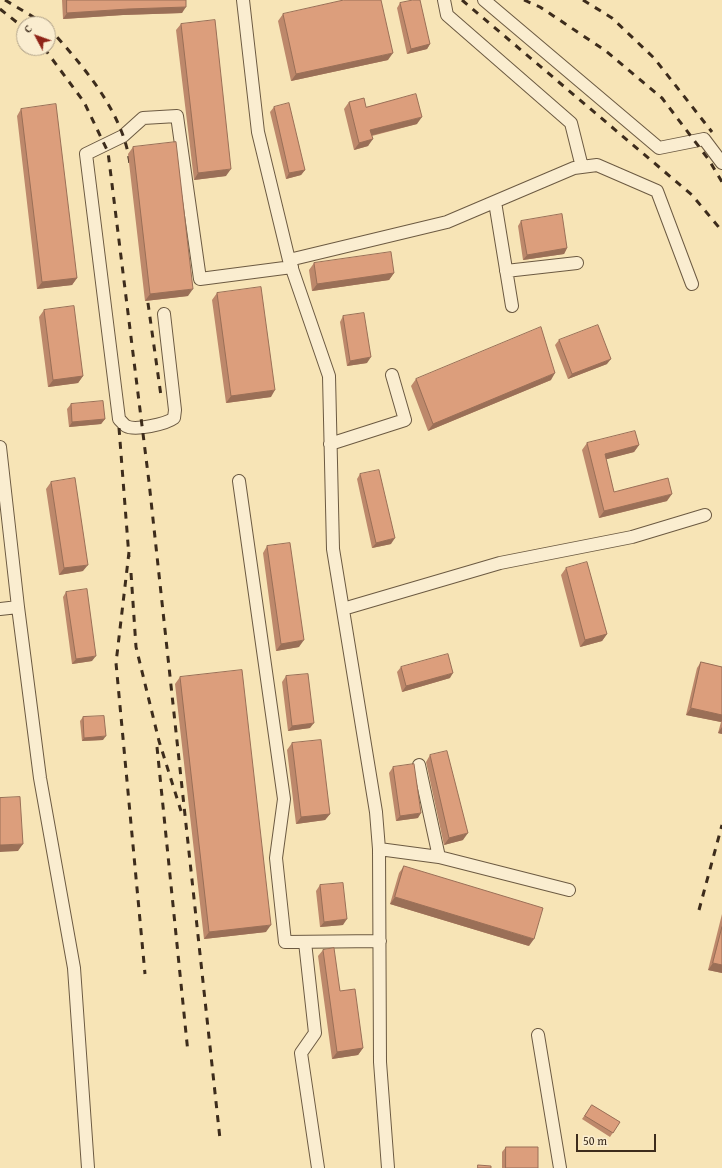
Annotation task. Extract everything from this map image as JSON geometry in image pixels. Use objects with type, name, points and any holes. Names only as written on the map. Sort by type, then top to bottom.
[{"type":"street","points":[[243,0],[258,132],[292,267],[329,376],[333,549],[376,812],[379,849],[380,1062],[388,1168]]},
{"type":"street","points":[[444,0],[447,15],[571,123],[582,167]]},
{"type":"street","points":[[484,0],[659,148],[704,139],[722,163]]},
{"type":"street","points":[[164,314],[175,410],[174,418],[168,422],[134,428],[125,426],[119,419],[86,154],[123,136],[143,118],[177,116],[200,279],[292,267],[447,222],[574,168],[597,165],[657,191],[692,284]]},
{"type":"street","points":[[495,202],[512,306]]},
{"type":"street","points":[[506,271],[577,263]]},
{"type":"street","points":[[330,444],[405,420],[392,375]]},
{"type":"street","points":[[0,447],[18,607],[40,778],[74,968],[88,1168]]},
{"type":"street","points":[[238,481],[284,799],[276,858],[285,942],[380,941]]},
{"type":"street","points":[[343,608],[500,563],[632,537],[705,515]]},
{"type":"street","points":[[0,609],[18,607]]},
{"type":"street","points":[[419,765],[439,857]]},
{"type":"street","points":[[379,849],[439,857],[569,890]]},
{"type":"street","points":[[305,942],[315,1033],[301,1053],[318,1168]]},
{"type":"street","points":[[538,1035],[560,1168]]},
{"type":"building","points":[[67,0],[186,0],[186,7],[67,13]]},
{"type":"building","points":[[344,0],[381,0],[393,53],[296,74],[283,14]]},
{"type":"building","points":[[420,0],[430,44],[411,49],[400,3]]},
{"type":"building","points":[[215,20],[231,169],[198,173],[181,24]]},
{"type":"building","points":[[416,94],[422,117],[370,130],[373,139],[359,143],[349,102],[364,98],[366,107]]},
{"type":"building","points":[[289,103],[305,170],[289,173],[274,107]]},
{"type":"building","points":[[56,104],[77,278],[42,282],[21,109]]},
{"type":"building","points":[[176,142],[193,289],[150,294],[133,147]]},
{"type":"building","points":[[562,214],[567,248],[527,255],[521,221]]},
{"type":"building","points":[[391,252],[394,273],[317,284],[314,263]]},
{"type":"building","points":[[261,287],[275,390],[231,396],[217,293]]},
{"type":"building","points":[[74,306],[83,376],[53,380],[44,310]]},
{"type":"building","points":[[364,313],[371,357],[350,361],[343,316]]},
{"type":"building","points":[[598,325],[611,359],[572,374],[559,340]]},
{"type":"building","points":[[541,327],[555,373],[433,424],[416,379]]},
{"type":"building","points":[[103,401],[105,419],[72,422],[71,404]]},
{"type":"building","points":[[635,431],[639,445],[605,454],[614,492],[668,478],[672,494],[604,511],[587,443]]},
{"type":"building","points":[[379,470],[395,538],[376,543],[360,474]]},
{"type":"building","points":[[75,478],[88,565],[64,568],[51,482]]},
{"type":"building","points":[[290,543],[304,640],[281,644],[267,546]]},
{"type":"building","points":[[587,562],[607,634],[585,640],[566,568]]},
{"type":"building","points":[[87,589],[96,656],[76,659],[66,592]]},
{"type":"building","points":[[448,654],[453,673],[406,686],[401,667]]},
{"type":"building","points":[[701,662],[722,667],[722,715],[691,708]]},
{"type":"building","points":[[242,670],[271,925],[209,932],[180,677]]},
{"type":"building","points":[[308,674],[314,723],[292,726],[286,676]]},
{"type":"building","points":[[104,716],[106,736],[84,738],[83,717]]},
{"type":"building","points":[[321,740],[330,814],[301,817],[292,743]]},
{"type":"building","points":[[447,751],[468,833],[449,838],[430,755]]},
{"type":"building","points":[[414,764],[421,813],[400,816],[393,767]]},
{"type":"building","points":[[20,797],[23,844],[0,845],[0,798]]},
{"type":"building","points":[[404,866],[543,908],[534,939],[395,897]]},
{"type":"building","points":[[343,883],[347,919],[324,922],[320,885]]},
{"type":"building","points":[[722,927],[722,965],[713,963]]},
{"type":"building","points":[[334,948],[340,991],[355,989],[363,1048],[337,1052],[323,950]]},
{"type":"building","points":[[592,1105],[620,1122],[613,1133],[585,1116]]},
{"type":"building","points":[[506,1147],[538,1147],[538,1168],[506,1168]]},
{"type":"building","points":[[478,1165],[491,1166],[491,1168],[478,1168]]},
{"type":"railway","points":[[5,0],[32,16]]},
{"type":"railway","points":[[462,0],[692,195],[722,231]]},
{"type":"railway","points":[[524,0],[540,7],[606,51],[662,98],[709,160],[722,182]]},
{"type":"railway","points":[[583,0],[612,18],[654,58],[712,132]]},
{"type":"railway","points":[[0,9],[16,22]]},
{"type":"railway","points":[[56,36],[75,57],[100,90],[119,126],[126,144],[130,164]]},
{"type":"railway","points":[[50,56],[84,102],[108,152],[149,482],[220,1139]]},
{"type":"railway","points":[[146,289],[161,396]]},
{"type":"railway","points":[[119,428],[129,557]]},
{"type":"railway","points":[[129,552],[116,663],[145,974]]},
{"type":"railway","points":[[131,573],[136,647],[159,741],[181,811]]},
{"type":"railway","points":[[157,747],[188,1053]]},
{"type":"railway","points":[[699,910],[722,825]]}]
